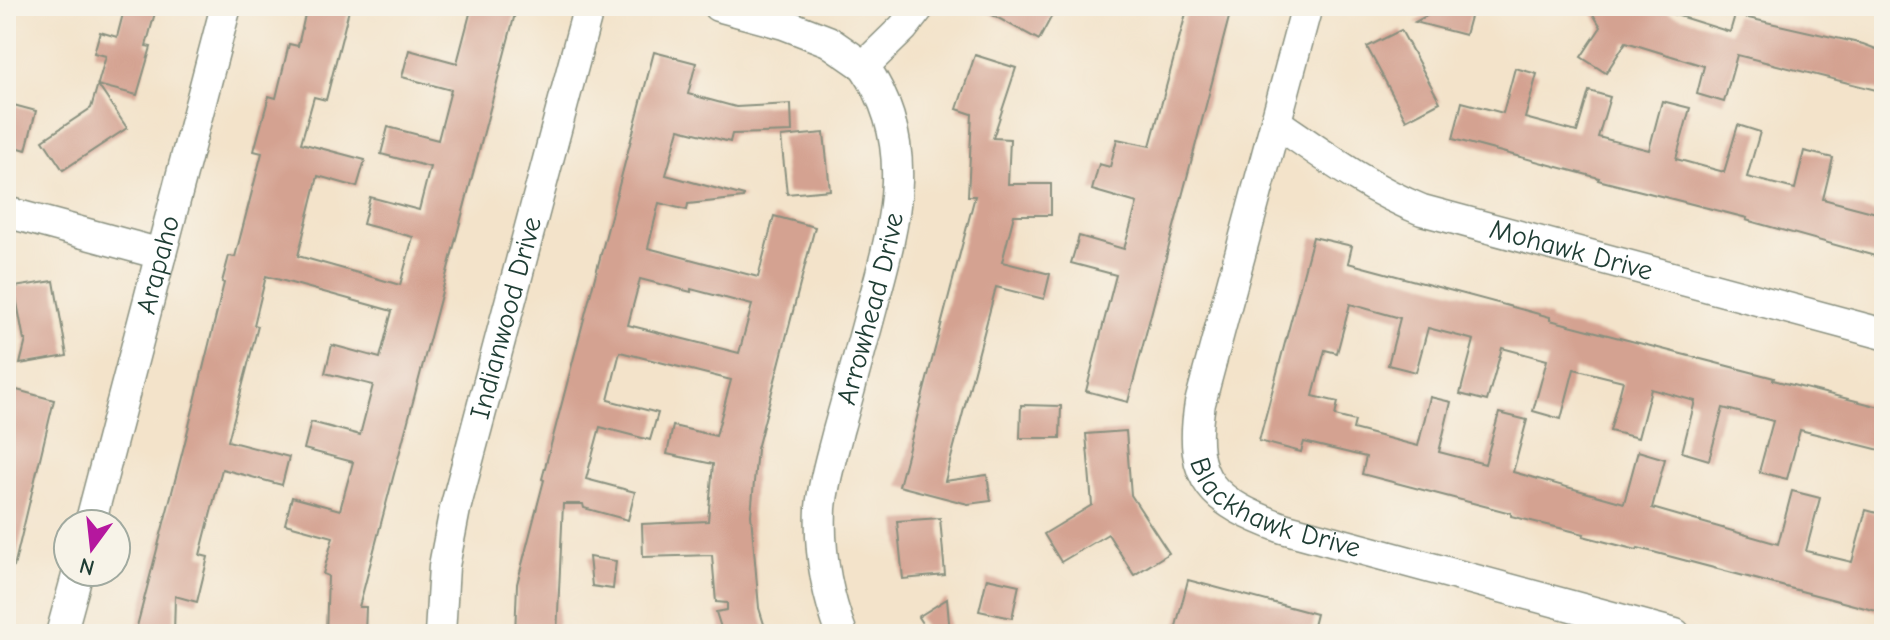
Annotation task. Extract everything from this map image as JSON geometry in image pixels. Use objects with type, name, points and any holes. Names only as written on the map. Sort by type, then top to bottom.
[{"type":"street","name":"Arapaho","points":[[94,508],[226,6]]},
{"type":"street","name":"Indianwood Drive","points":[[440,634],[444,566],[455,509],[589,6]]},
{"type":"street","points":[[718,6],[784,24],[828,41],[864,66],[903,28],[920,6]]},
{"type":"street","name":"Blackhawk Drive","points":[[1307,6],[1200,403],[1196,428],[1198,458],[1206,481],[1222,499],[1246,514],[1283,528],[1675,634]]},
{"type":"street","name":"Arrowhead Drive","points":[[842,634],[831,607],[823,558],[821,508],[897,202],[896,154],[887,111],[880,89],[864,66]]},
{"type":"street","name":"Mohawk Drive","points":[[1277,123],[1374,188],[1422,210],[1884,334]]},
{"type":"street","points":[[6,212],[161,254]]},
{"type":"street","points":[[61,634],[74,588]]},
{"type":"building","points":[[125,6],[156,9],[146,46],[151,47],[137,95],[98,85],[127,128],[63,170],[43,140],[91,108],[106,56],[94,53],[100,32],[117,37]]},
{"type":"building","points":[[307,6],[350,6],[326,100],[314,97],[301,143],[365,160],[357,187],[318,176],[298,256],[400,285],[413,237],[363,224],[370,197],[419,210],[430,167],[381,154],[388,127],[438,140],[451,90],[402,77],[409,50],[457,63],[472,6],[502,6],[516,10],[359,607],[366,607],[365,634],[326,634],[328,576],[323,574],[333,537],[285,524],[292,497],[340,510],[353,462],[304,449],[311,422],[360,435],[373,385],[325,373],[332,345],[380,358],[392,311],[266,276],[254,325],[258,326],[228,441],[289,457],[282,485],[222,469],[200,555],[208,557],[197,602],[175,596],[174,634],[135,634],[185,442],[222,282],[229,256],[235,257],[262,153],[254,151],[269,96],[276,98],[289,44],[298,46]]},
{"type":"building","points":[[976,6],[1057,6],[1039,40]]},
{"type":"building","points":[[1188,6],[1232,6],[1128,402],[1086,391],[1116,275],[1071,263],[1079,236],[1124,249],[1137,203],[1092,190],[1099,164],[1110,167],[1117,139],[1150,146]]},
{"type":"building","points":[[1445,6],[1473,6],[1465,35],[1415,22]]},
{"type":"building","points":[[1588,6],[1647,6],[1730,32],[1735,15],[1863,44],[1884,52],[1884,92],[1737,55],[1724,102],[1697,94],[1704,66],[1626,42],[1606,73],[1581,57],[1601,27]]},
{"type":"building","points":[[1401,30],[1440,102],[1406,120],[1367,47]]},
{"type":"building","points":[[654,52],[696,63],[688,94],[736,107],[791,104],[792,132],[732,134],[730,142],[679,129],[666,175],[744,196],[688,204],[687,210],[659,203],[648,248],[758,277],[774,216],[815,227],[757,449],[751,515],[759,608],[767,634],[723,634],[716,612],[727,610],[727,603],[716,602],[712,555],[643,557],[642,524],[708,521],[713,464],[667,454],[673,426],[716,436],[731,380],[620,352],[608,400],[658,413],[650,440],[600,427],[586,479],[635,492],[628,520],[584,508],[583,504],[563,504],[557,634],[515,634],[517,584]],"holes":[[[640,279],[691,292],[691,289],[752,305],[739,353],[628,325]]]},
{"type":"building","points":[[975,55],[1016,68],[993,138],[1010,139],[1008,184],[1051,184],[1051,215],[1014,215],[1002,262],[1050,274],[1044,299],[996,287],[945,481],[987,475],[991,501],[968,504],[899,486],[975,196],[968,196],[972,114],[957,109]]},
{"type":"building","points":[[1515,68],[1537,74],[1525,118],[1577,132],[1589,91],[1610,97],[1598,137],[1649,150],[1662,101],[1690,108],[1676,159],[1724,172],[1738,125],[1760,132],[1747,177],[1795,189],[1804,151],[1833,158],[1823,199],[1884,215],[1875,256],[1747,218],[1453,139],[1462,102],[1503,113]]},
{"type":"building","points":[[6,103],[36,111],[26,150],[6,144]]},
{"type":"building","points":[[824,133],[830,190],[787,194],[781,137]]},
{"type":"building","points":[[1313,237],[1352,246],[1348,263],[1884,408],[1884,451],[1800,430],[1787,479],[1759,472],[1773,421],[1723,408],[1709,460],[1682,452],[1695,401],[1651,389],[1638,438],[1610,431],[1623,381],[1574,369],[1561,419],[1533,411],[1547,360],[1502,348],[1487,401],[1460,394],[1474,340],[1428,328],[1416,372],[1388,365],[1400,318],[1350,304],[1337,353],[1325,350],[1313,396],[1338,402],[1335,416],[1355,421],[1353,429],[1418,446],[1430,397],[1451,402],[1439,452],[1485,464],[1499,413],[1527,420],[1513,472],[1624,503],[1638,451],[1665,459],[1652,508],[1778,544],[1792,491],[1820,498],[1806,551],[1852,562],[1866,510],[1884,515],[1884,613],[1583,536],[1511,516],[1511,513],[1362,474],[1366,457],[1304,442],[1301,452],[1259,441]]},
{"type":"building","points":[[54,281],[67,356],[20,364],[26,340],[14,287]]},
{"type":"building","points":[[13,389],[54,400],[14,567],[6,566],[6,415]]},
{"type":"building","points":[[1021,405],[1061,406],[1060,438],[1020,438]]},
{"type":"building","points":[[1126,431],[1131,495],[1169,553],[1134,575],[1108,534],[1061,562],[1044,534],[1092,505],[1086,434]]},
{"type":"building","points":[[940,518],[945,575],[903,579],[897,521]]},
{"type":"building","points":[[589,557],[616,561],[613,589],[592,586]]},
{"type":"building","points":[[987,578],[1019,585],[1012,618],[979,611]]},
{"type":"building","points":[[1188,580],[1316,614],[1311,634],[1174,634]]},
{"type":"building","points":[[947,599],[950,634],[929,634],[918,617]]}]
